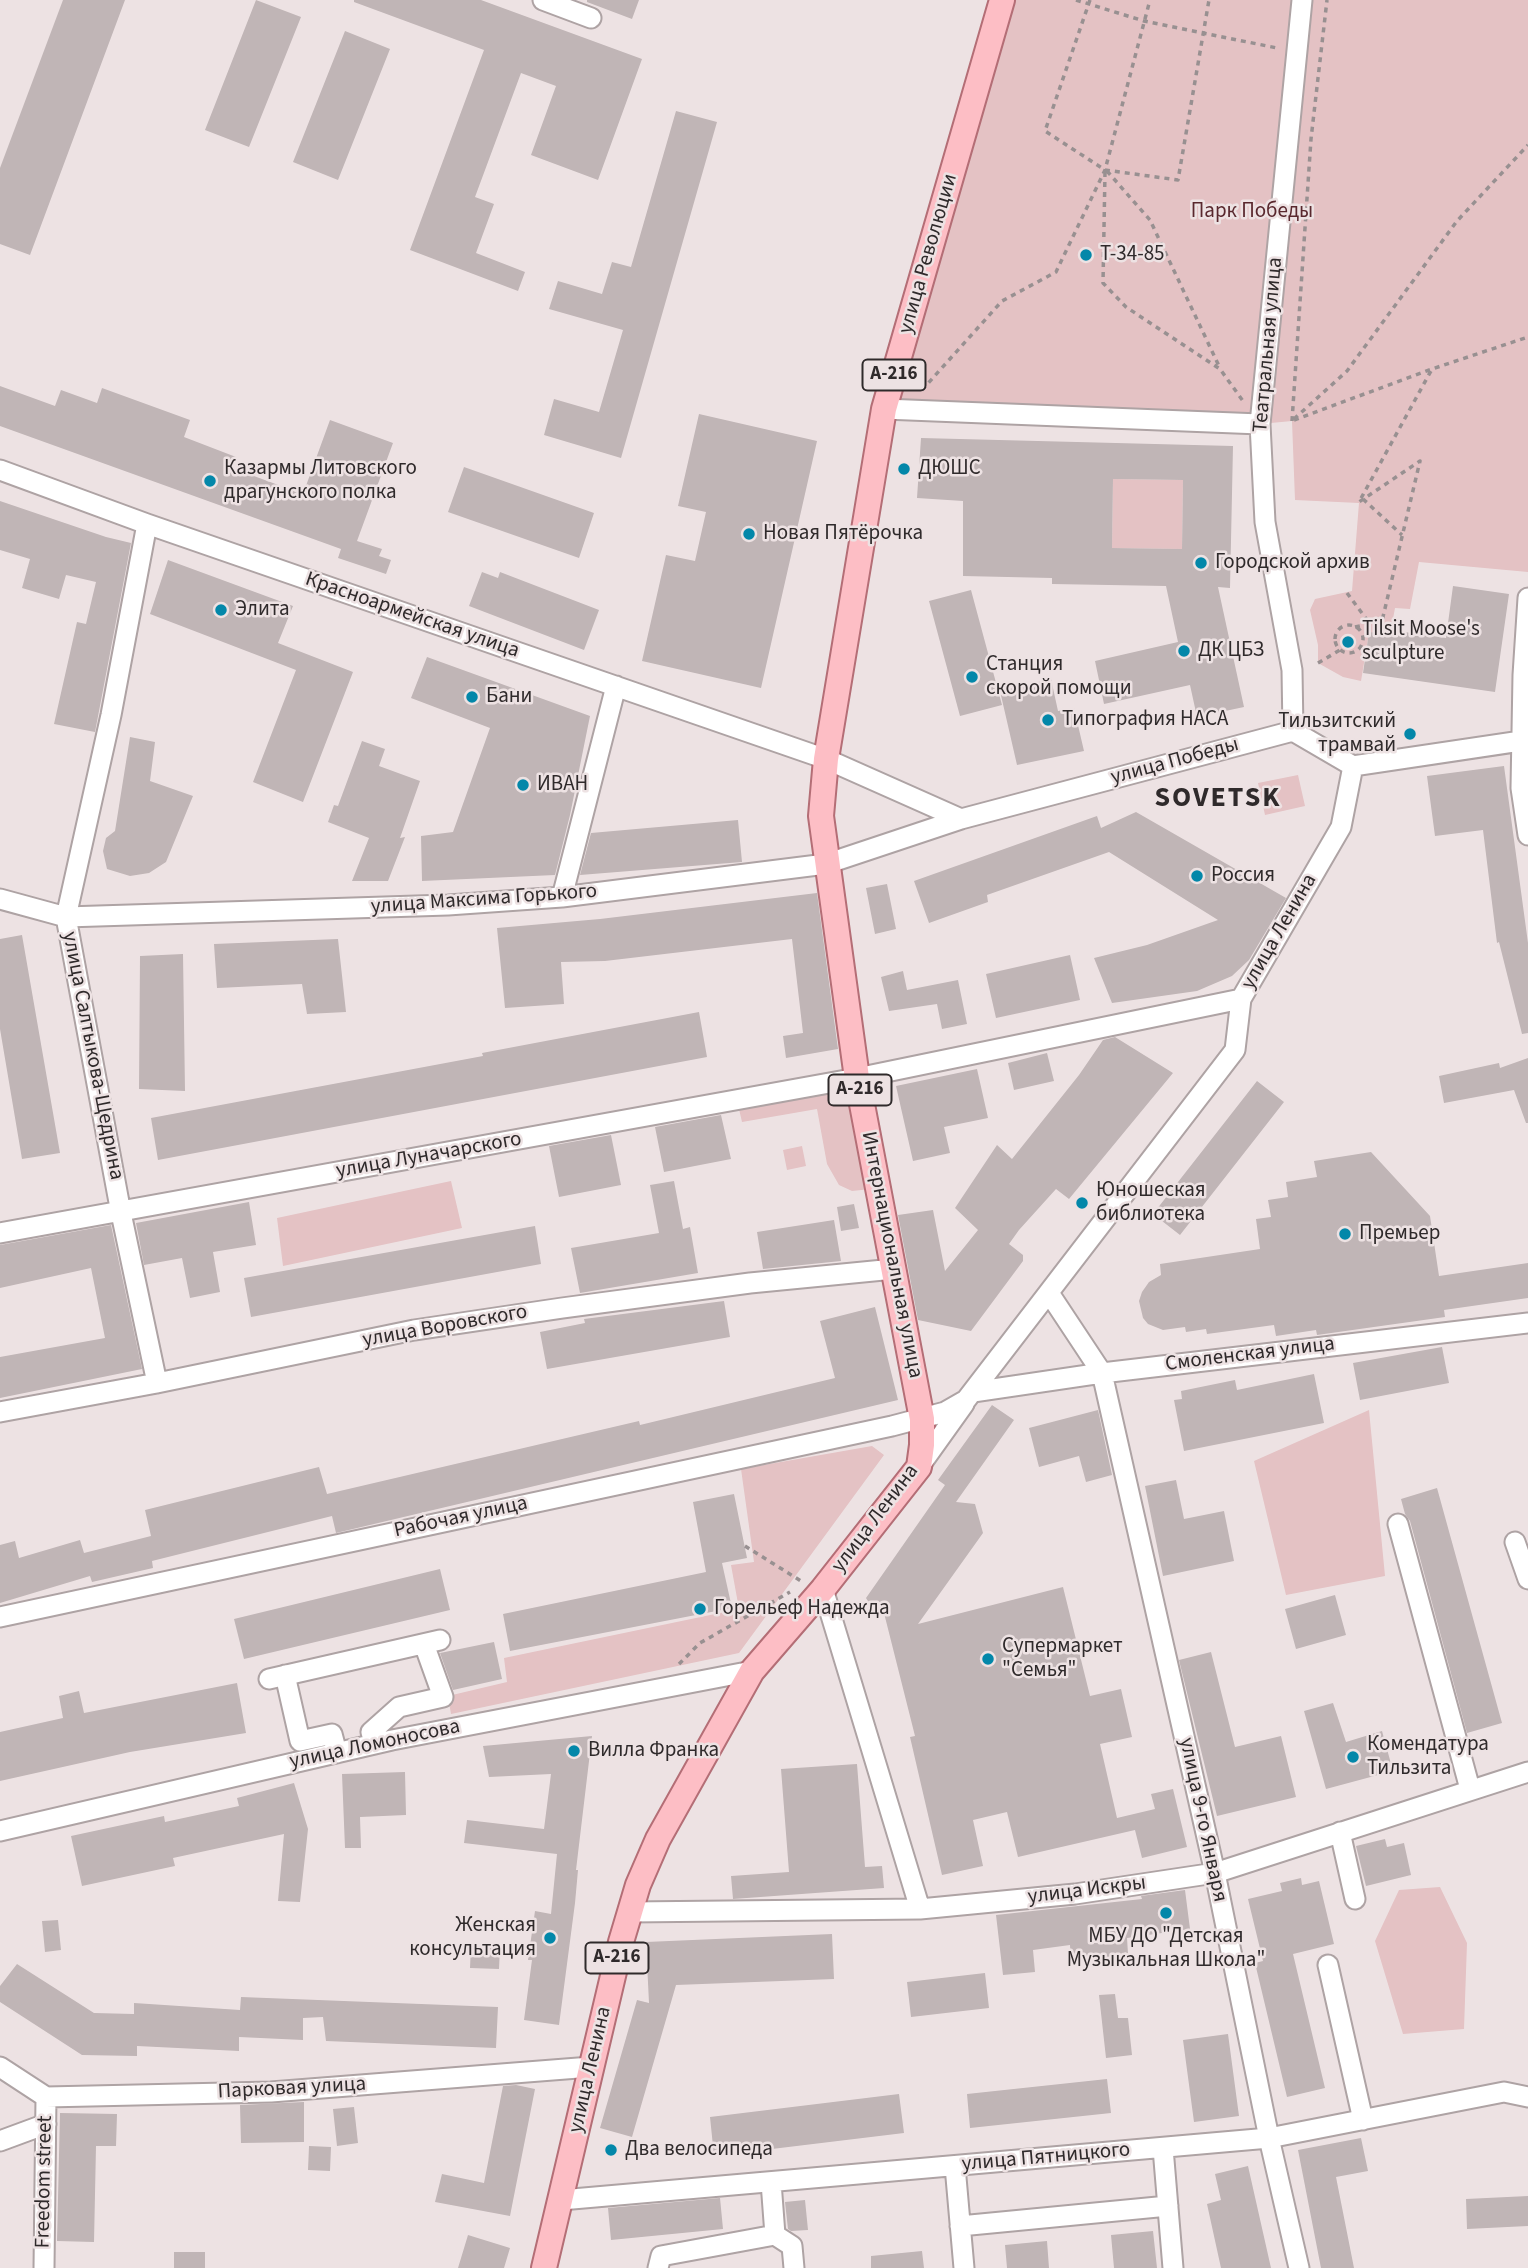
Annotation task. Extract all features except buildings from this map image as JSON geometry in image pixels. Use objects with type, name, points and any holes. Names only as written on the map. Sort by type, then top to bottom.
[{"type":"main road","name":"улица Революции","points":[[826,759],[894,410],[1002,0]]},
{"type":"main road","name":"Интернациональная улица","points":[[826,759],[821,816],[857,1078],[922,1419]]},
{"type":"main road","name":"улица Ленина","points":[[544,2268],[591,2067],[638,1885],[659,1839],[752,1671],[814,1586],[919,1467],[922,1419]]},
{"type":"street","points":[[543,0],[591,18]]},
{"type":"street","name":"Театральная улица","points":[[1293,731],[1292,670],[1265,522],[1260,424],[1302,0]]},
{"type":"street","points":[[894,410],[1260,424]]},
{"type":"street","name":"Красноармейская улица","points":[[0,470],[147,524],[826,759]]},
{"type":"street","name":"улица Салтыкова-Щедрина","points":[[147,524],[111,715],[66,917],[121,1213],[157,1383]]},
{"type":"street","points":[[1528,598],[1525,741],[1521,788],[1528,835]]},
{"type":"street","points":[[562,897],[616,686]]},
{"type":"street","points":[[1293,731],[1353,766],[1525,741]]},
{"type":"street","name":"улица Победы","points":[[961,819],[1293,731]]},
{"type":"street","points":[[826,759],[961,819]]},
{"type":"street","name":"улица Ленина","points":[[922,1419],[945,1412],[970,1396],[1235,1051],[1241,999],[1341,827],[1353,766]]},
{"type":"street","name":"улица Максима Горького","points":[[0,899],[66,917],[448,905],[562,897],[826,863],[961,819]]},
{"type":"street","name":"улица Луначарского","points":[[0,1233],[857,1078],[1241,999]]},
{"type":"street","name":"улица Воровского","points":[[0,1412],[441,1326],[750,1283],[894,1269]]},
{"type":"street","points":[[1049,1293],[1102,1373]]},
{"type":"street","name":"Смоленская улица","points":[[970,1396],[1102,1373],[1528,1324]]},
{"type":"street","name":"улица 9-го Января","points":[[1102,1373],[1215,1873],[1269,2138],[1299,2268]]},
{"type":"street","points":[[919,1467],[970,1396]]},
{"type":"street","name":"Рабочая улица","points":[[0,1617],[922,1419]]},
{"type":"street","points":[[1398,1524],[1470,1789]]},
{"type":"street","points":[[1515,1542],[1528,1580]]},
{"type":"street","points":[[814,1586],[920,1909]]},
{"type":"street","points":[[337,1753],[332,1734],[300,1741],[277,1677],[432,1642],[443,1697],[399,1707],[371,1732],[374,1744]]},
{"type":"street","name":"улица Ломоносова","points":[[0,1831],[374,1744],[752,1671]]},
{"type":"street","name":"улица Искры","points":[[629,1913],[920,1909],[1075,1894],[1215,1873],[1528,1772]]},
{"type":"street","points":[[1340,1832],[1355,1899]]},
{"type":"street","points":[[1328,1965],[1363,2120]]},
{"type":"street","points":[[0,2067],[46,2097]]},
{"type":"street","name":"Парковая улица","points":[[46,2097],[271,2092],[591,2067]]},
{"type":"street","name":"улица Пятницкого","points":[[561,2200],[1269,2138],[1504,2092],[1528,2097]]},
{"type":"street","name":"Freedom street","points":[[44,2268],[46,2097]]},
{"type":"street","points":[[0,2141],[46,2124]]},
{"type":"street","points":[[1163,2148],[1174,2268]]},
{"type":"street","points":[[955,2166],[964,2268]]},
{"type":"street","points":[[771,2182],[775,2235]]},
{"type":"street","points":[[960,2226],[1168,2206]]},
{"type":"street","points":[[658,2268],[661,2256],[775,2235],[792,2246],[794,2268]]},
{"type":"path","points":[[1076,0],[1144,21],[1296,52]]},
{"type":"path","points":[[894,410],[1002,301],[1056,272],[1105,170],[1150,0]]},
{"type":"path","points":[[1105,170],[1178,180],[1209,0]]},
{"type":"path","points":[[1292,421],[1311,139],[1327,0]]},
{"type":"path","points":[[1089,2],[1045,131],[1105,170],[1150,220],[1220,369],[1260,424]]},
{"type":"path","points":[[1292,421],[1347,371],[1457,221],[1528,145]]},
{"type":"path","points":[[1105,170],[1103,283],[1126,307],[1220,369]]},
{"type":"path","points":[[1292,421],[1528,337]]},
{"type":"path","points":[[1340,650],[1335,638],[1339,630],[1346,626],[1355,627],[1382,621],[1420,461],[1359,502],[1432,369]]},
{"type":"path","points":[[1363,499],[1402,535]]},
{"type":"path","points":[[1347,593],[1370,624]]},
{"type":"path","points":[[1318,663],[1340,650],[1352,653],[1360,647],[1361,634],[1355,627]]},
{"type":"path","points":[[745,1546],[814,1586]]},
{"type":"path","points":[[674,1669],[700,1643],[793,1590]]},
{"type":"green space","name":"Парк Победы","points":[[1002,0],[1528,0],[1528,572],[1419,562],[1410,609],[1395,608],[1390,635],[1369,633],[1361,681],[1343,677],[1318,663],[1318,645],[1310,610],[1315,599],[1352,591],[1359,503],[1295,500],[1292,421],[1260,424],[884,409]]},
{"type":"green space","points":[[1113,479],[1183,480],[1182,549],[1112,548]]},
{"type":"green space","points":[[1298,775],[1305,806],[1265,815],[1258,783]]},
{"type":"green space","points":[[851,1088],[871,1189],[852,1191],[839,1185],[827,1164],[817,1109],[742,1122],[739,1109]]},
{"type":"green space","points":[[802,1146],[806,1166],[787,1170],[783,1150]]},
{"type":"green space","points":[[451,1181],[462,1228],[283,1266],[277,1218]]},
{"type":"green space","points":[[1369,1410],[1385,1576],[1286,1595],[1254,1461]]},
{"type":"green space","points":[[872,1446],[884,1455],[739,1653],[451,1714],[448,1696],[507,1682],[504,1658],[739,1609],[731,1565],[754,1562],[741,1469]]},
{"type":"green space","points":[[1440,1887],[1467,1943],[1464,2029],[1403,2034],[1375,1941],[1399,1890]]},
{"type":"place","name":"Т-34-85","points":[[1086,255]]},
{"type":"place","name":"ДЮШС","points":[[904,469]]},
{"type":"place","name":"Казармы Литовского драгунского полка","points":[[210,481]]},
{"type":"place","name":"Новая Пятёрочка","points":[[749,534]]},
{"type":"place","name":"Городской архив","points":[[1201,563]]},
{"type":"place","name":"Элита","points":[[221,610]]},
{"type":"place","name":"Tilsit Moose's sculpture","points":[[1348,642]]},
{"type":"place","name":"ДК ЦБЗ","points":[[1184,651]]},
{"type":"place","name":"Станция скорой помощи","points":[[972,677]]},
{"type":"place","name":"Бани","points":[[472,697]]},
{"type":"place","name":"Типография НАСА","points":[[1048,720]]},
{"type":"place","name":"Тильзитский трамвай","points":[[1410,734]]},
{"type":"place","name":"ИВАН","points":[[523,785]]},
{"type":"place","name":"Россия","points":[[1197,876]]},
{"type":"place","name":"Юношеская библиотека","points":[[1082,1203]]},
{"type":"place","name":"Премьер","points":[[1345,1234]]},
{"type":"place","name":"Горельеф Надежда","points":[[700,1609]]},
{"type":"place","name":"Супермаркет \"Семья\"","points":[[988,1659]]},
{"type":"place","name":"Вилла Франка","points":[[574,1751]]},
{"type":"place","name":"Комендатура Тильзита","points":[[1353,1757]]},
{"type":"place","name":"МБУ ДО \"Детская Музыкальная Школа\"","points":[[1166,1913]]},
{"type":"place","name":"Женская консультация","points":[[550,1938]]},
{"type":"place","name":"Два велосипеда","points":[[611,2150]]},
{"type":"district","name":"SOVETSK","points":[[1218,800]]}]
